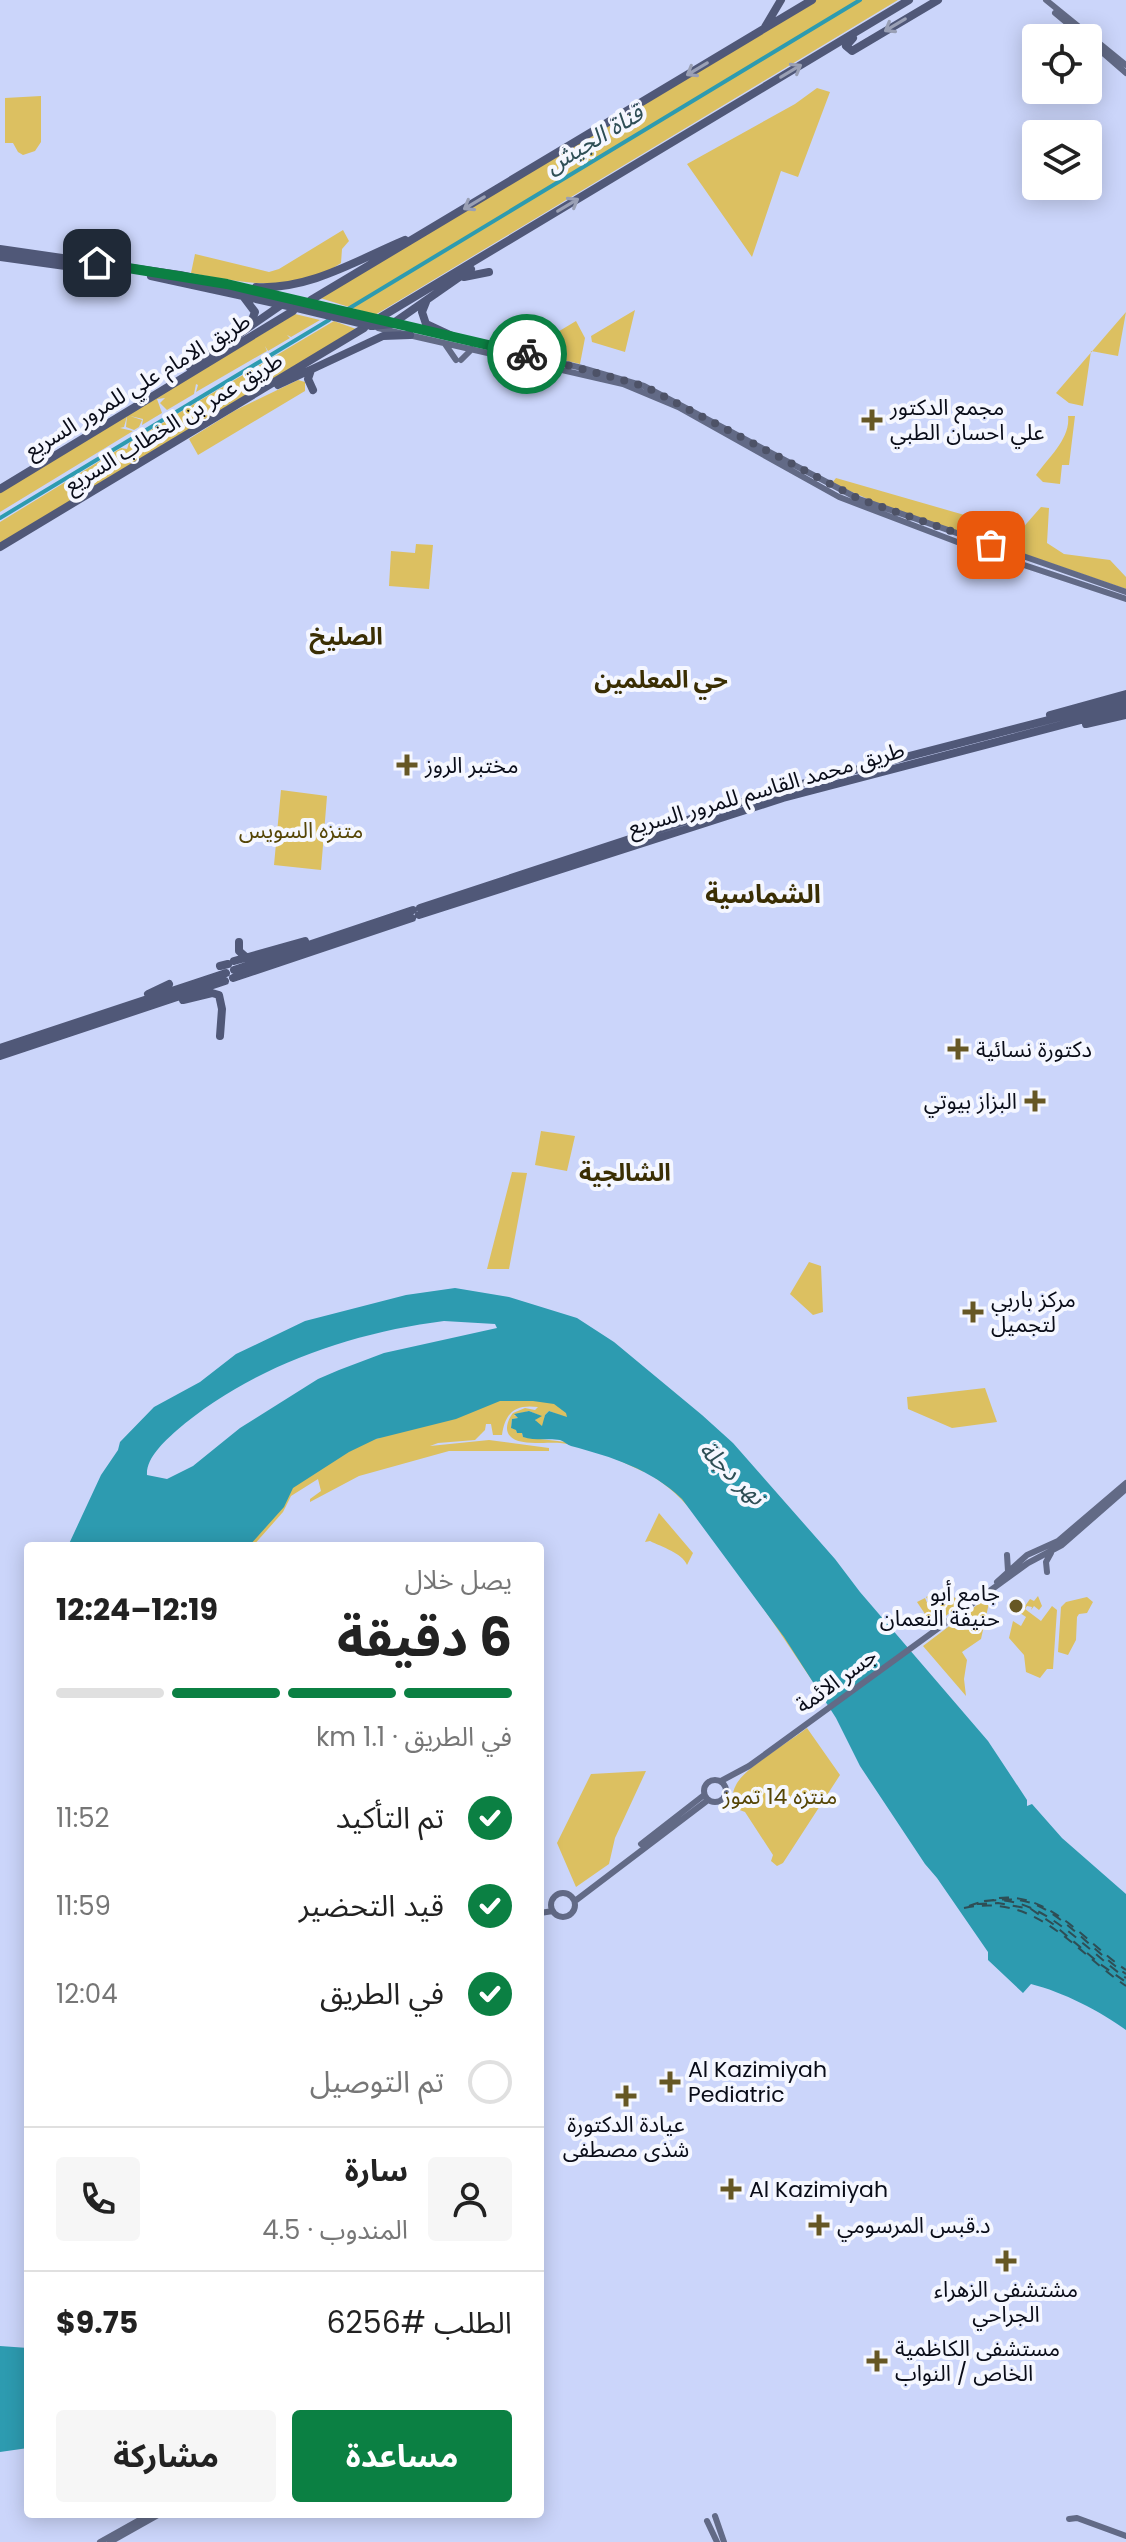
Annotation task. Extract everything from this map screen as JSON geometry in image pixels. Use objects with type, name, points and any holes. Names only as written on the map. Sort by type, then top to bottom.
[{"type":"highway","points":[[763,29],[781,0]]},
{"type":"highway","points":[[311,300],[812,0]]},
{"type":"highway","points":[[910,0],[848,41],[846,48],[853,50],[938,0]]},
{"type":"highway","points":[[344,354],[382,325],[534,226],[910,0]]},
{"type":"highway","points":[[227,284],[382,325],[429,299],[534,226]]},
{"type":"highway","points":[[0,251],[268,288],[323,277],[432,229]]},
{"type":"highway","points":[[0,251],[87,269],[113,267],[243,296],[292,303]]},
{"type":"highway","points":[[456,280],[489,272]]},
{"type":"highway","points":[[147,400],[246,328],[292,303],[299,292],[323,277]]},
{"type":"highway","points":[[243,296],[255,312],[246,328]]},
{"type":"highway","points":[[429,299],[422,312],[426,324],[454,337]]},
{"type":"highway","name":"طريق الامام علي للمرور السريع","points":[[0,489],[49,459],[51,453],[68,441],[83,433],[92,433],[147,400],[292,303]]},
{"type":"highway","name":"طريق عمر بن الخطاب السريع","points":[[0,547],[241,402],[382,325]]},
{"type":"highway","points":[[241,402],[297,376],[309,374],[383,336],[410,335]]},
{"type":"highway","points":[[309,374],[313,390]]},
{"type":"highway","points":[[1003,736],[1058,712],[1126,694]]},
{"type":"highway","name":"طريق محمد القاسم للمرور السريع","points":[[1039,727],[1126,700]]},
{"type":"highway","name":"طريق محمد القاسم للمرور السريع","points":[[0,1048],[337,934],[416,913],[783,798],[1003,736],[1126,708]]},
{"type":"highway","points":[[1003,736],[1126,715]]},
{"type":"highway","name":"طريق محمد القاسم للمرور السريع","points":[[0,1056],[116,1018],[228,970],[349,939],[416,913]]},
{"type":"highway","points":[[228,970],[247,958],[337,934]]},
{"type":"highway","points":[[309,958],[349,939]]},
{"type":"highway","points":[[239,942],[239,951],[247,958]]},
{"type":"highway","points":[[136,1003],[141,997],[169,984]]},
{"type":"highway","points":[[116,1018],[217,993],[221,1001],[220,1036]]},
{"type":"main road","points":[[1043,0],[1072,24]]},
{"type":"main road","points":[[1102,47],[1126,65]]},
{"type":"main road","points":[[1102,52],[1126,73]]},
{"type":"main road","points":[[382,325],[410,335],[582,374],[645,392],[678,407],[839,497],[973,548],[1126,599]]},
{"type":"main road","points":[[382,325],[454,337],[545,358],[644,386],[859,499],[1126,592]]},
{"type":"main road","points":[[442,342],[458,360],[472,349]]},
{"type":"main road","points":[[1047,1572],[1046,1562],[1053,1551],[1126,1486]]},
{"type":"main road","points":[[983,1595],[1029,1558],[1058,1541],[1126,1486]]},
{"type":"main road","points":[[983,1595],[1029,1558],[1053,1551]]},
{"type":"main road","points":[[1007,1555],[1010,1566],[1007,1574]]},
{"type":"main road","name":"جسر الائمة","points":[[721,1781],[749,1766],[983,1595]]},
{"type":"main road","name":"جسر الائمة","points":[[727,1791],[749,1766]]},
{"type":"main road","points":[[573,1898],[706,1798],[708,1783],[721,1781],[727,1791],[720,1801],[706,1798]]},
{"type":"main road","points":[[564,1892],[573,1898],[575,1909],[569,1916],[562,1917],[552,1907],[557,1894],[564,1892]]},
{"type":"main road","points":[[544,1909],[552,1907]]},
{"type":"main road","points":[[715,2516],[724,2542]]},
{"type":"main road","points":[[100,2542],[143,2518]]},
{"type":"main road","points":[[110,2542],[153,2518]]},
{"type":"main road","points":[[1069,2519],[1079,2519],[1126,2536]]},
{"type":"main road","points":[[707,2521],[717,2542]]},
{"type":"green space","points":[[815,0],[898,0],[375,315],[320,298]]},
{"type":"green space","points":[[817,88],[830,92],[798,177],[781,171],[752,257],[687,164],[795,104]]},
{"type":"green space","points":[[41,96],[41,142],[35,151],[23,155],[13,143],[5,143],[5,98]]},
{"type":"green space","points":[[343,230],[349,241],[342,249],[341,263],[305,279],[287,283],[248,282],[191,273],[195,254],[269,272]]},
{"type":"green space","points":[[635,310],[625,352],[592,342],[591,336]]},
{"type":"green space","points":[[1126,312],[1118,356],[1092,351]]},
{"type":"green space","points":[[295,314],[320,320],[291,337],[287,335],[290,338],[268,351],[265,346],[267,351],[196,392],[196,384],[194,394],[167,410],[160,403],[165,398],[157,399],[162,413],[142,425],[143,419],[130,416],[142,420],[134,430],[126,427],[127,416],[124,427],[120,428],[133,431],[0,512],[0,491]]},
{"type":"green space","points":[[334,321],[356,329],[0,543],[0,522],[121,448],[127,449],[129,443],[166,421],[178,430],[172,417]]},
{"type":"green space","points":[[576,321],[585,338],[580,364],[526,351]]},
{"type":"green space","points":[[1091,353],[1083,406],[1069,403],[1056,393]]},
{"type":"green space","points":[[298,380],[305,382],[305,391],[198,455],[189,439],[234,411]]},
{"type":"green space","points":[[1068,416],[1075,416],[1069,465],[1062,465],[1060,484],[1043,482],[1036,475],[1062,440]]},
{"type":"green space","points":[[836,478],[1020,531],[1041,507],[1049,508],[1047,543],[1064,554],[1110,560],[1126,577],[1126,589],[879,504],[832,483]]},
{"type":"green space","points":[[416,544],[433,545],[429,589],[389,586],[391,551],[415,553]]},
{"type":"green space","name":"متنزه السويس","points":[[281,790],[327,796],[321,870],[274,865]]},
{"type":"green space","points":[[541,1131],[575,1136],[567,1171],[535,1165]]},
{"type":"green space","points":[[512,1172],[527,1173],[509,1269],[487,1269]]},
{"type":"green space","points":[[809,1262],[821,1266],[823,1312],[813,1315],[790,1294]]},
{"type":"green space","points":[[985,1388],[997,1422],[952,1428],[908,1409],[907,1397]]},
{"type":"green space","points":[[517,1396],[521,1400],[555,1400],[567,1404],[572,1415],[570,1419],[549,1411],[543,1427],[536,1423],[535,1417],[541,1416],[529,1411],[514,1415],[519,1418],[512,1419],[511,1428],[522,1433],[523,1437],[566,1442],[579,1424],[617,1444],[619,1450],[622,1446],[627,1448],[578,1420],[575,1407],[620,1432],[684,1486],[761,1576],[773,1603],[814,1670],[822,1695],[701,1522],[655,1478],[657,1474],[643,1467],[645,1463],[631,1450],[642,1462],[641,1467],[644,1472],[582,1447],[526,1442],[510,1436],[507,1424],[513,1413],[538,1407],[524,1407],[513,1411],[506,1420],[502,1435],[493,1435],[491,1424],[486,1424],[485,1430],[475,1440],[430,1446],[489,1440],[549,1448],[549,1451],[449,1451],[359,1476],[310,1502],[321,1491],[318,1479],[291,1496],[283,1512],[257,1542],[239,1542],[256,1526],[254,1521],[301,1478],[361,1442],[373,1436],[380,1438],[379,1433],[389,1433],[397,1427],[421,1426],[452,1418],[488,1400]]},
{"type":"green space","points":[[659,1513],[693,1553],[687,1565],[671,1551],[650,1541],[645,1542]]},
{"type":"green space","points":[[946,1587],[952,1594],[945,1601],[953,1596],[961,1604],[933,1626],[917,1602],[925,1598],[928,1605],[930,1603],[926,1597]]},
{"type":"green space","points":[[1038,1596],[1042,1606],[1039,1610],[1034,1606],[1031,1610],[1032,1607],[1027,1606],[1025,1609],[1041,1621],[1052,1606],[1057,1610],[1053,1669],[1047,1669],[1040,1678],[1026,1672],[1024,1655],[1009,1638],[1013,1621],[1021,1626],[1026,1617],[1020,1613],[1030,1599],[1034,1601]]},
{"type":"green space","points":[[1087,1597],[1093,1602],[1087,1613],[1077,1617],[1076,1640],[1068,1655],[1058,1652],[1061,1607],[1066,1602]]},
{"type":"green space","points":[[985,1599],[989,1603],[981,1639],[962,1652],[967,1660],[964,1679],[966,1696],[923,1646]]},
{"type":"green space","name":"منتزه 14 تموز","points":[[807,1728],[840,1775],[783,1863],[777,1866],[771,1861],[773,1855],[745,1812],[735,1806],[733,1792],[748,1771]]},
{"type":"green space","points":[[646,1771],[615,1838],[609,1864],[576,1887],[557,1843],[591,1774]]},
{"type":"water","name":"نهر دجلة","points":[[455,1288],[509,1297],[577,1318],[614,1342],[702,1415],[733,1443],[835,1559],[988,1741],[1027,1800],[1027,1806],[1032,1804],[1062,1838],[1126,1894],[1126,2030],[1093,2009],[1056,1992],[1031,1984],[1023,1993],[988,1960],[988,1952],[860,1766],[836,1718],[784,1637],[682,1499],[630,1465],[560,1440],[523,1437],[522,1433],[511,1428],[512,1419],[518,1418],[514,1414],[529,1411],[542,1416],[535,1420],[542,1426],[549,1411],[567,1417],[554,1404],[500,1401],[456,1419],[376,1439],[349,1452],[293,1488],[284,1507],[253,1542],[70,1542],[120,1442],[154,1407],[200,1382],[236,1354],[305,1321],[406,1295]],"holes":[[[444,1321],[495,1324],[497,1328],[384,1353],[339,1370],[318,1379],[240,1428],[193,1466],[167,1479],[147,1475],[149,1462],[176,1431],[235,1389],[302,1357],[372,1334]]]},
{"type":"water","points":[[0,2346],[24,2348],[24,2449],[0,2452]]},
{"type":"waterway","name":"قناة الجيش","points":[[348,309],[860,0]]},
{"type":"waterway","name":"قناة الجيش","points":[[0,518],[329,320]]},
{"type":"ferry route","points":[[999,1898],[1018,1898],[1051,1911],[1126,1970]]},
{"type":"ferry route","points":[[969,1906],[991,1900],[1013,1902],[1034,1909],[1073,1935],[1126,1978]]},
{"type":"ferry route","points":[[984,1901],[1022,1901],[1045,1909],[1126,1974]]},
{"type":"ferry route","points":[[977,1904],[998,1903],[1031,1909],[1126,1982]]},
{"type":"ferry route","points":[[964,1908],[990,1906],[1033,1916],[1126,1986]]},
{"type":"way so far","points":[[527,354],[644,386],[859,499],[991,545]]},
{"type":"place","name":"مجمع الدكتور علي احسان الطبي","points":[[872,420]]},
{"type":"place","name":"مختبر الروز","points":[[407,765]]},
{"type":"place","name":"دكتورة نسائية","points":[[958,1049]]},
{"type":"place","name":"البزاز بيوتي","points":[[1035,1101]]},
{"type":"place","name":"مركز باربي لتجميل","points":[[973,1312]]},
{"type":"place","name":"جامع أبو حنيفة النعمان","points":[[1016,1606]]},
{"type":"place","name":"Al Kazimiyah Pediatric","points":[[670,2082]]},
{"type":"place","name":"عيادة الدكتورة شذى مصطفى","points":[[626,2096]]},
{"type":"place","name":"Al Kazimiyah","points":[[731,2189]]},
{"type":"place","name":"د.قبس المرسومي","points":[[819,2225]]},
{"type":"place","name":"مشتشفى الزهراء الجراحي","points":[[1006,2261]]},
{"type":"place","name":"مستشفى الكاظمية الخاص / النواب","points":[[877,2361]]},
{"type":"district","name":"الصليخ","points":[[346,637]]},
{"type":"district","name":"حي المعلمين","points":[[661,680]]},
{"type":"district","name":"الشماسية","points":[[763,894]]},
{"type":"district","name":"الشالجية","points":[[625,1173]]},
{"type":"route","points":[[97,263],[227,284],[527,354]]}]
